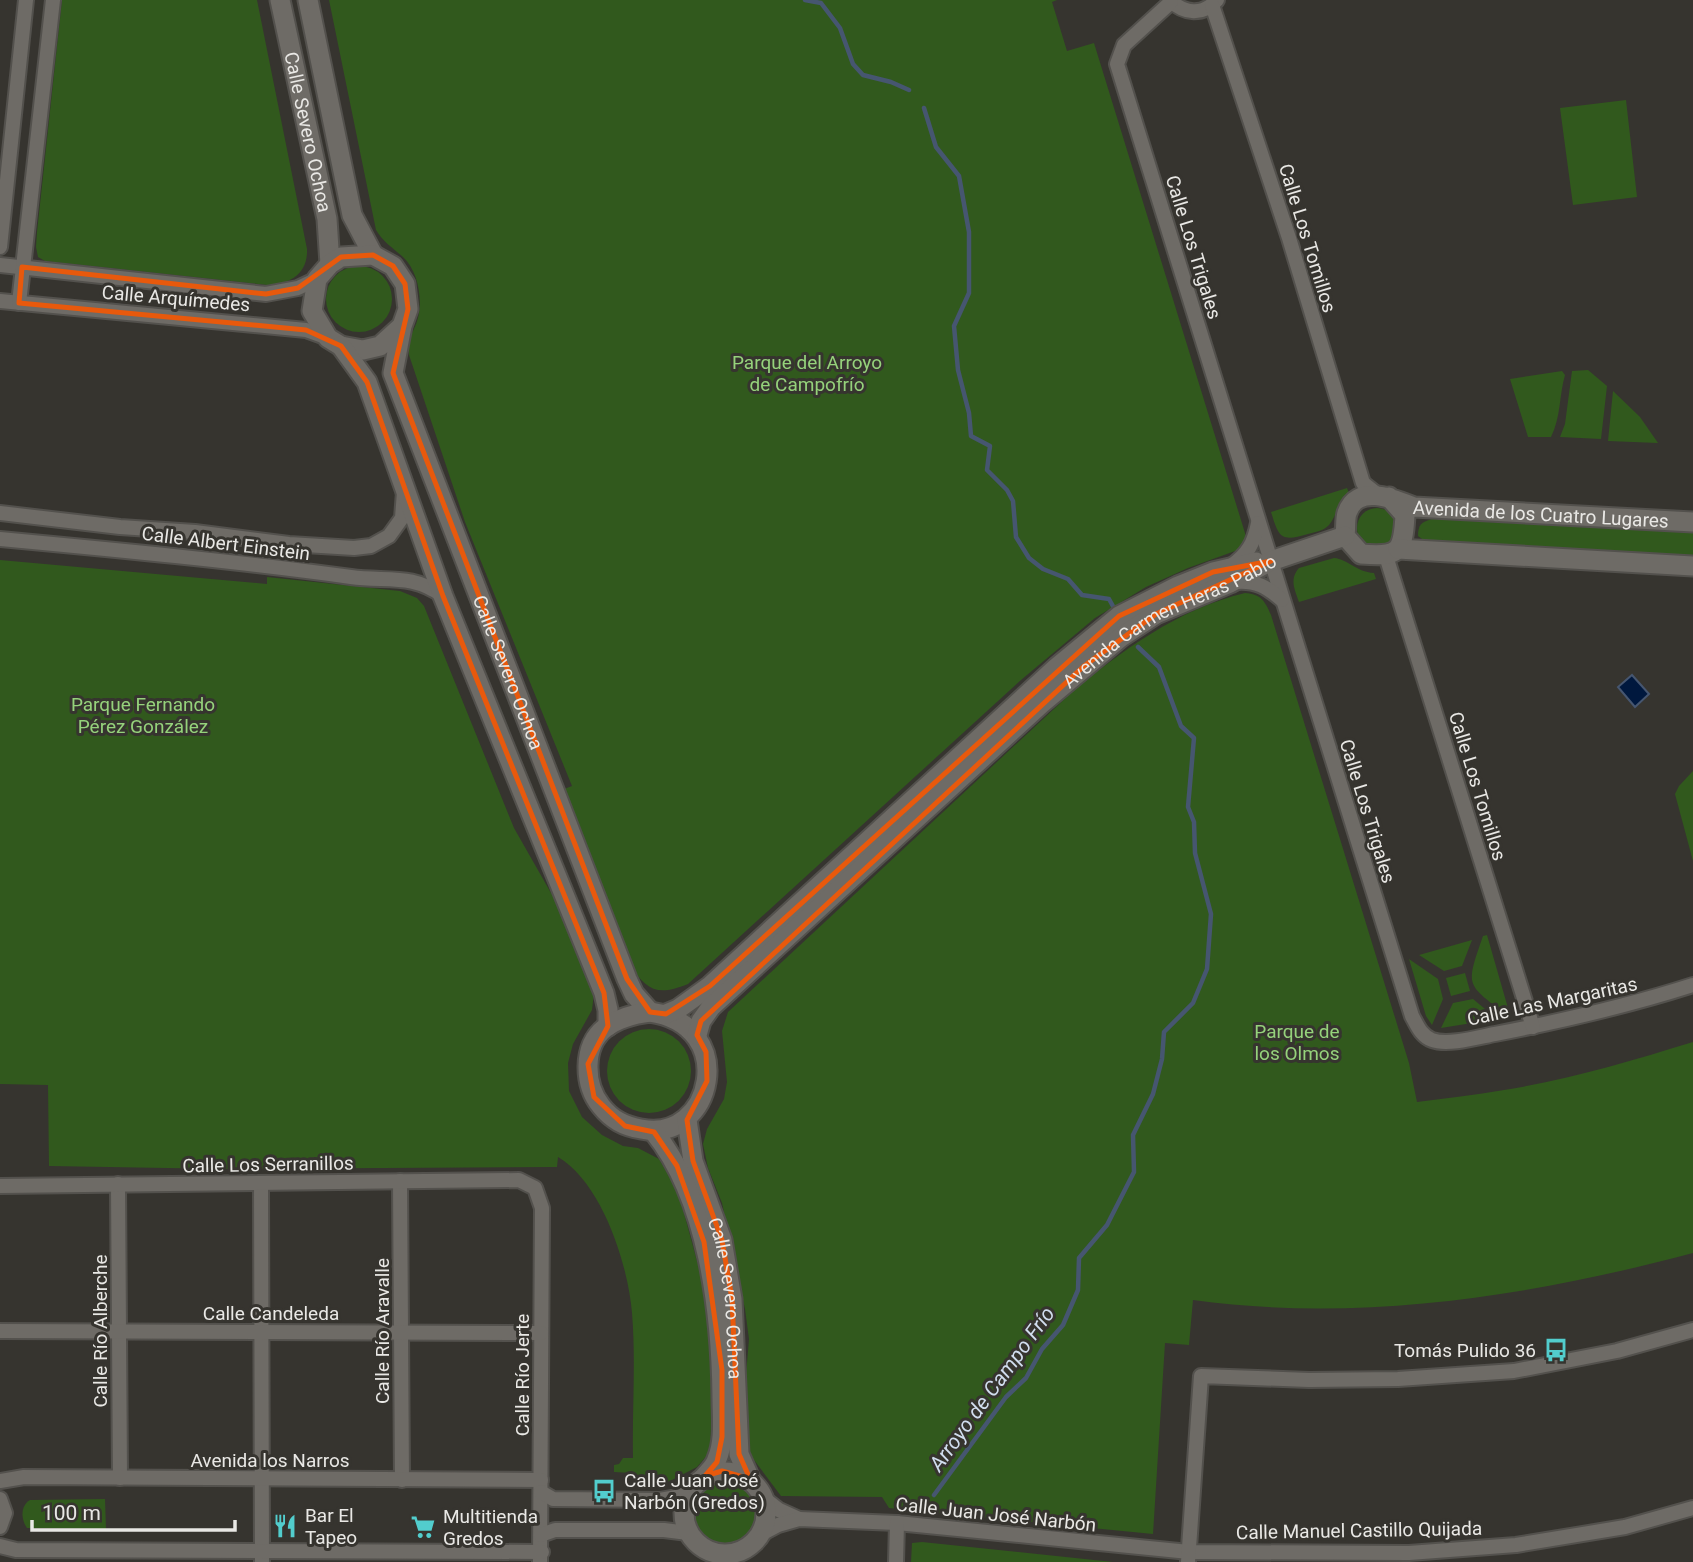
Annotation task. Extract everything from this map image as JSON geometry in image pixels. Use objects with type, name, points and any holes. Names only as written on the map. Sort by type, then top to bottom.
[{"type":"main road","name":"Calle Severo Ochoa","points":[[281,0],[327,219],[324,271]]},
{"type":"main road","name":"Calle Severo Ochoa","points":[[308,0],[352,215],[373,255]]},
{"type":"main road","points":[[373,255],[393,266],[405,284],[408,309],[402,326],[380,346],[363,350],[335,342],[312,311],[324,271],[341,257],[373,255]]},
{"type":"main road","name":"Calle Severo Ochoa","points":[[402,326],[393,373],[627,979],[635,994],[658,1013]]},
{"type":"main road","name":"Calle Severo Ochoa","points":[[335,342],[368,382],[443,596],[604,993],[608,1026]]},
{"type":"main road","points":[[1392,553],[1404,540],[1405,516],[1377,492],[1365,496],[1347,512],[1345,536],[1362,554],[1693,566]]},
{"type":"main road","name":"Avenida de los Cuatro Lugares","points":[[1377,492],[1413,507],[1693,523]]},
{"type":"main road","points":[[1280,558],[1345,536]]},
{"type":"main road","name":"Avenida Carmen Heras Pablo","points":[[697,1035],[701,1021],[711,1007],[1084,666],[1156,614],[1254,562],[1280,558]]},
{"type":"main road","name":"Avenida Carmen Heras Pablo","points":[[658,1013],[697,996],[726,972],[1090,639],[1119,616],[1178,586],[1228,576]]},
{"type":"main road","points":[[658,1013],[684,1024],[697,1035],[706,1052],[706,1081],[701,1100],[687,1119],[670,1128],[654,1132],[625,1126],[608,1115],[594,1097],[589,1084],[588,1064],[592,1046],[608,1026],[635,1014],[658,1013]]},
{"type":"main road","name":"Calle Severo Ochoa","points":[[687,1119],[693,1161],[722,1240],[732,1299],[739,1454],[750,1479]]},
{"type":"main road","name":"Calle Severo Ochoa","points":[[654,1132],[677,1166],[694,1212],[704,1242],[715,1302],[722,1370],[722,1437],[717,1462],[697,1483]]},
{"type":"main road","points":[[722,1471],[739,1473],[750,1479],[765,1499],[767,1514],[751,1548],[730,1555],[709,1556],[688,1533],[683,1508],[697,1483],[722,1471]]},
{"type":"street","points":[[0,247],[26,0]]},
{"type":"street","points":[[19,303],[53,0]]},
{"type":"street","points":[[1171,1],[1186,11],[1196,12],[1214,3]]},
{"type":"street","name":"Calle Los Trigales","points":[[1171,1],[1124,46],[1117,64],[1264,540],[1280,558],[1278,584],[1283,601],[1412,1016],[1420,1031]]},
{"type":"street","name":"Calle Los Tomillos","points":[[1214,3],[1289,238],[1377,492]]},
{"type":"street","name":"Calle Arquímedes","points":[[0,264],[266,294],[298,288],[324,271]]},
{"type":"street","name":"Calle Arquímedes","points":[[0,301],[306,330],[335,342]]},
{"type":"street","name":"Calle Albert Einstein","points":[[0,513],[289,544],[354,548],[371,546],[389,536],[402,519],[404,487]]},
{"type":"street","points":[[1258,521],[1254,541],[1228,576],[1259,583],[1283,601]]},
{"type":"street","name":"Calle Albert Einstein","points":[[0,539],[241,563],[366,579],[409,579],[434,589],[443,596]]},
{"type":"street","name":"Calle Los Tomillos","points":[[1392,553],[1533,1027]]},
{"type":"street","name":"Calle Las Margaritas","points":[[1420,1031],[1433,1041],[1457,1041],[1533,1027],[1654,998],[1693,985]]},
{"type":"street","name":"Calle Los Serranillos","points":[[0,1186],[519,1180],[535,1188]]},
{"type":"street","name":"Calle Río Aravalle","points":[[400,1181],[401,1480]]},
{"type":"street","points":[[261,1183],[262,1557]]},
{"type":"street","name":"Calle Río Alberche","points":[[118,1184],[120,1478]]},
{"type":"street","name":"Calle Río Jerte","points":[[535,1188],[542,1208],[541,1557]]},
{"type":"street","points":[[1188,1557],[1201,1376],[1322,1380],[1398,1379],[1514,1371],[1617,1351],[1693,1330]]},
{"type":"street","name":"Calle Candeleda","points":[[0,1331],[541,1333]]},
{"type":"street","name":"Avenida los Narros","points":[[0,1481],[24,1477],[401,1480],[541,1486]]},
{"type":"street","points":[[541,1486],[553,1499],[660,1500],[676,1497],[697,1483]]},
{"type":"street","points":[[0,1499],[5,1513],[0,1527]]},
{"type":"street","name":"Calle Juan José Narbón","points":[[765,1499],[779,1510],[799,1519]]},
{"type":"street","name":"Calle Manuel Castillo Quijada","points":[[1188,1557],[1409,1553],[1516,1545],[1625,1527],[1693,1508]]},
{"type":"street","name":"Calle Juan José Narbón","points":[[751,1548],[778,1525],[799,1519],[897,1523],[1188,1557]]},
{"type":"street","points":[[896,1562],[897,1523]]},
{"type":"street","points":[[541,1535],[555,1530],[664,1530],[688,1533]]},
{"type":"street","points":[[0,1546],[16,1550],[119,1557],[541,1557]]},
{"type":"highlighted area","points":[[373,255],[393,266],[405,284],[408,309],[393,373],[627,979],[650,1012],[666,1014],[710,986],[1119,616],[1213,572],[1271,561],[1156,614],[1084,666],[701,1021],[697,1035],[706,1052],[707,1081],[687,1120],[693,1161],[722,1240],[732,1299],[739,1454],[750,1479],[722,1471],[705,1476],[717,1462],[722,1437],[722,1370],[704,1242],[677,1166],[654,1132],[625,1126],[594,1097],[588,1064],[608,1026],[604,993],[443,596],[367,382],[341,346],[306,330],[19,303],[22,267],[266,294],[298,288],[341,257]]},
{"type":"green space","points":[[62,0],[257,0],[307,249],[307,258],[296,276],[267,285],[45,261],[38,257],[37,232]]},
{"type":"green space","name":"Parque del Arroyo de Campofrío","points":[[329,0],[1057,0],[1052,2],[1067,51],[1094,43],[1249,546],[1188,568],[1146,587],[1095,618],[1021,680],[688,984],[668,990],[647,985],[628,963],[559,791],[572,786],[465,522],[409,355],[409,343],[419,313],[417,283],[408,262],[376,230]]},
{"type":"green space","points":[[1626,100],[1637,197],[1573,205],[1560,108]]},
{"type":"green space","points":[[359,266],[372,268],[382,276],[390,286],[390,312],[382,322],[372,330],[359,332],[346,330],[336,322],[328,312],[326,299],[328,286],[336,276],[346,268]]},
{"type":"green space","points":[[1588,370],[1607,386],[1601,439],[1560,437],[1565,424],[1572,371]]},
{"type":"green space","points":[[1562,371],[1565,375],[1557,422],[1551,437],[1528,437],[1510,379]]},
{"type":"green space","points":[[1613,391],[1640,417],[1658,443],[1608,441]]},
{"type":"green space","points":[[1347,488],[1349,493],[1324,529],[1292,538],[1282,536],[1276,528],[1271,512]]},
{"type":"green space","points":[[1377,508],[1385,509],[1391,514],[1396,520],[1396,536],[1391,542],[1385,547],[1377,548],[1369,547],[1363,542],[1358,536],[1357,528],[1358,520],[1363,514],[1369,509]]},
{"type":"green space","points":[[1432,519],[1693,533],[1693,556],[1426,542],[1418,536],[1419,529],[1423,523]]},
{"type":"green space","points":[[1334,558],[1374,573],[1376,579],[1299,602],[1294,580],[1299,568]]},
{"type":"green space","name":"Parque Fernando Pérez González","points":[[0,560],[267,584],[267,577],[400,591],[417,598],[424,606],[514,828],[555,900],[594,993],[592,1010],[573,1044],[568,1063],[569,1091],[582,1117],[602,1135],[659,1159],[678,1191],[700,1272],[709,1319],[713,1383],[710,1452],[697,1467],[661,1484],[633,1479],[632,1473],[614,1472],[614,1465],[619,1464],[623,1458],[633,1458],[634,1349],[629,1293],[618,1249],[600,1205],[574,1169],[558,1157],[557,1167],[226,1169],[49,1166],[48,1085],[0,1084]]},
{"type":"green space","name":"Parque de los Olmos","points":[[1245,593],[1262,599],[1271,615],[1409,1063],[1417,1102],[1552,1081],[1693,1042],[1693,1253],[1570,1282],[1508,1293],[1382,1307],[1256,1306],[1193,1300],[1189,1345],[1165,1343],[1153,1534],[889,1508],[882,1497],[781,1496],[748,1452],[746,1375],[749,1339],[745,1309],[722,1203],[708,1168],[703,1144],[707,1129],[724,1099],[727,1082],[722,1031],[728,1012],[1089,678],[1130,647],[1174,621],[1197,609]]},
{"type":"green space","points":[[1693,771],[1693,861],[1675,794]]},
{"type":"green space","points":[[1487,935],[1510,1015],[1508,1016],[1484,997],[1473,983],[1473,966],[1483,936]]},
{"type":"green space","points":[[1472,940],[1462,966],[1444,971],[1419,955]]},
{"type":"green space","points":[[1409,959],[1438,979],[1443,999],[1432,1025],[1426,1016]]},
{"type":"green space","points":[[1465,973],[1470,991],[1451,996],[1446,978]]},
{"type":"green space","points":[[1473,999],[1497,1019],[1441,1028],[1453,1003]]},
{"type":"green space","points":[[649,1029],[672,1036],[684,1048],[691,1071],[684,1094],[672,1106],[649,1113],[626,1106],[614,1094],[607,1071],[614,1048],[626,1036]]},
{"type":"green space","points":[[726,1481],[744,1487],[752,1495],[758,1513],[752,1531],[744,1539],[726,1545],[708,1539],[700,1531],[694,1513],[700,1495],[708,1487]]},
{"type":"green space","points":[[105,1499],[106,1529],[27,1528],[22,1513],[30,1500]]},
{"type":"green space","points":[[912,1543],[1113,1562],[911,1562]]},
{"type":"water","points":[[1632,675],[1649,694],[1635,707],[1618,687]]},
{"type":"waterway","points":[[805,0],[821,3],[840,28],[853,64],[863,75],[909,90]]},
{"type":"waterway","points":[[924,108],[936,147],[959,176],[969,232],[969,293],[954,326],[958,370],[969,413],[971,436],[990,446],[987,470],[1007,490],[1013,501],[1016,537],[1029,558],[1043,569],[1068,579],[1082,595],[1109,599],[1114,608]]},
{"type":"waterway","name":"Arroyo de Campo Frío","points":[[934,1495],[1006,1397],[1026,1378],[1042,1349],[1063,1325],[1078,1290],[1079,1258],[1107,1225],[1134,1172],[1133,1135],[1153,1094],[1162,1059],[1164,1032],[1193,1003],[1207,969],[1211,914],[1195,853],[1194,822],[1188,807],[1194,738],[1181,726],[1159,667],[1138,647]]},
{"type":"place","name":"Tomás Pulido 36","points":[[1556,1350]]},
{"type":"place","name":"Calle Juan José Narbón (Gredos)","points":[[604,1491]]},
{"type":"place","name":"Bar El Tapeo","points":[[285,1526]]},
{"type":"place","name":"Multitienda Gredos","points":[[423,1527]]}]
